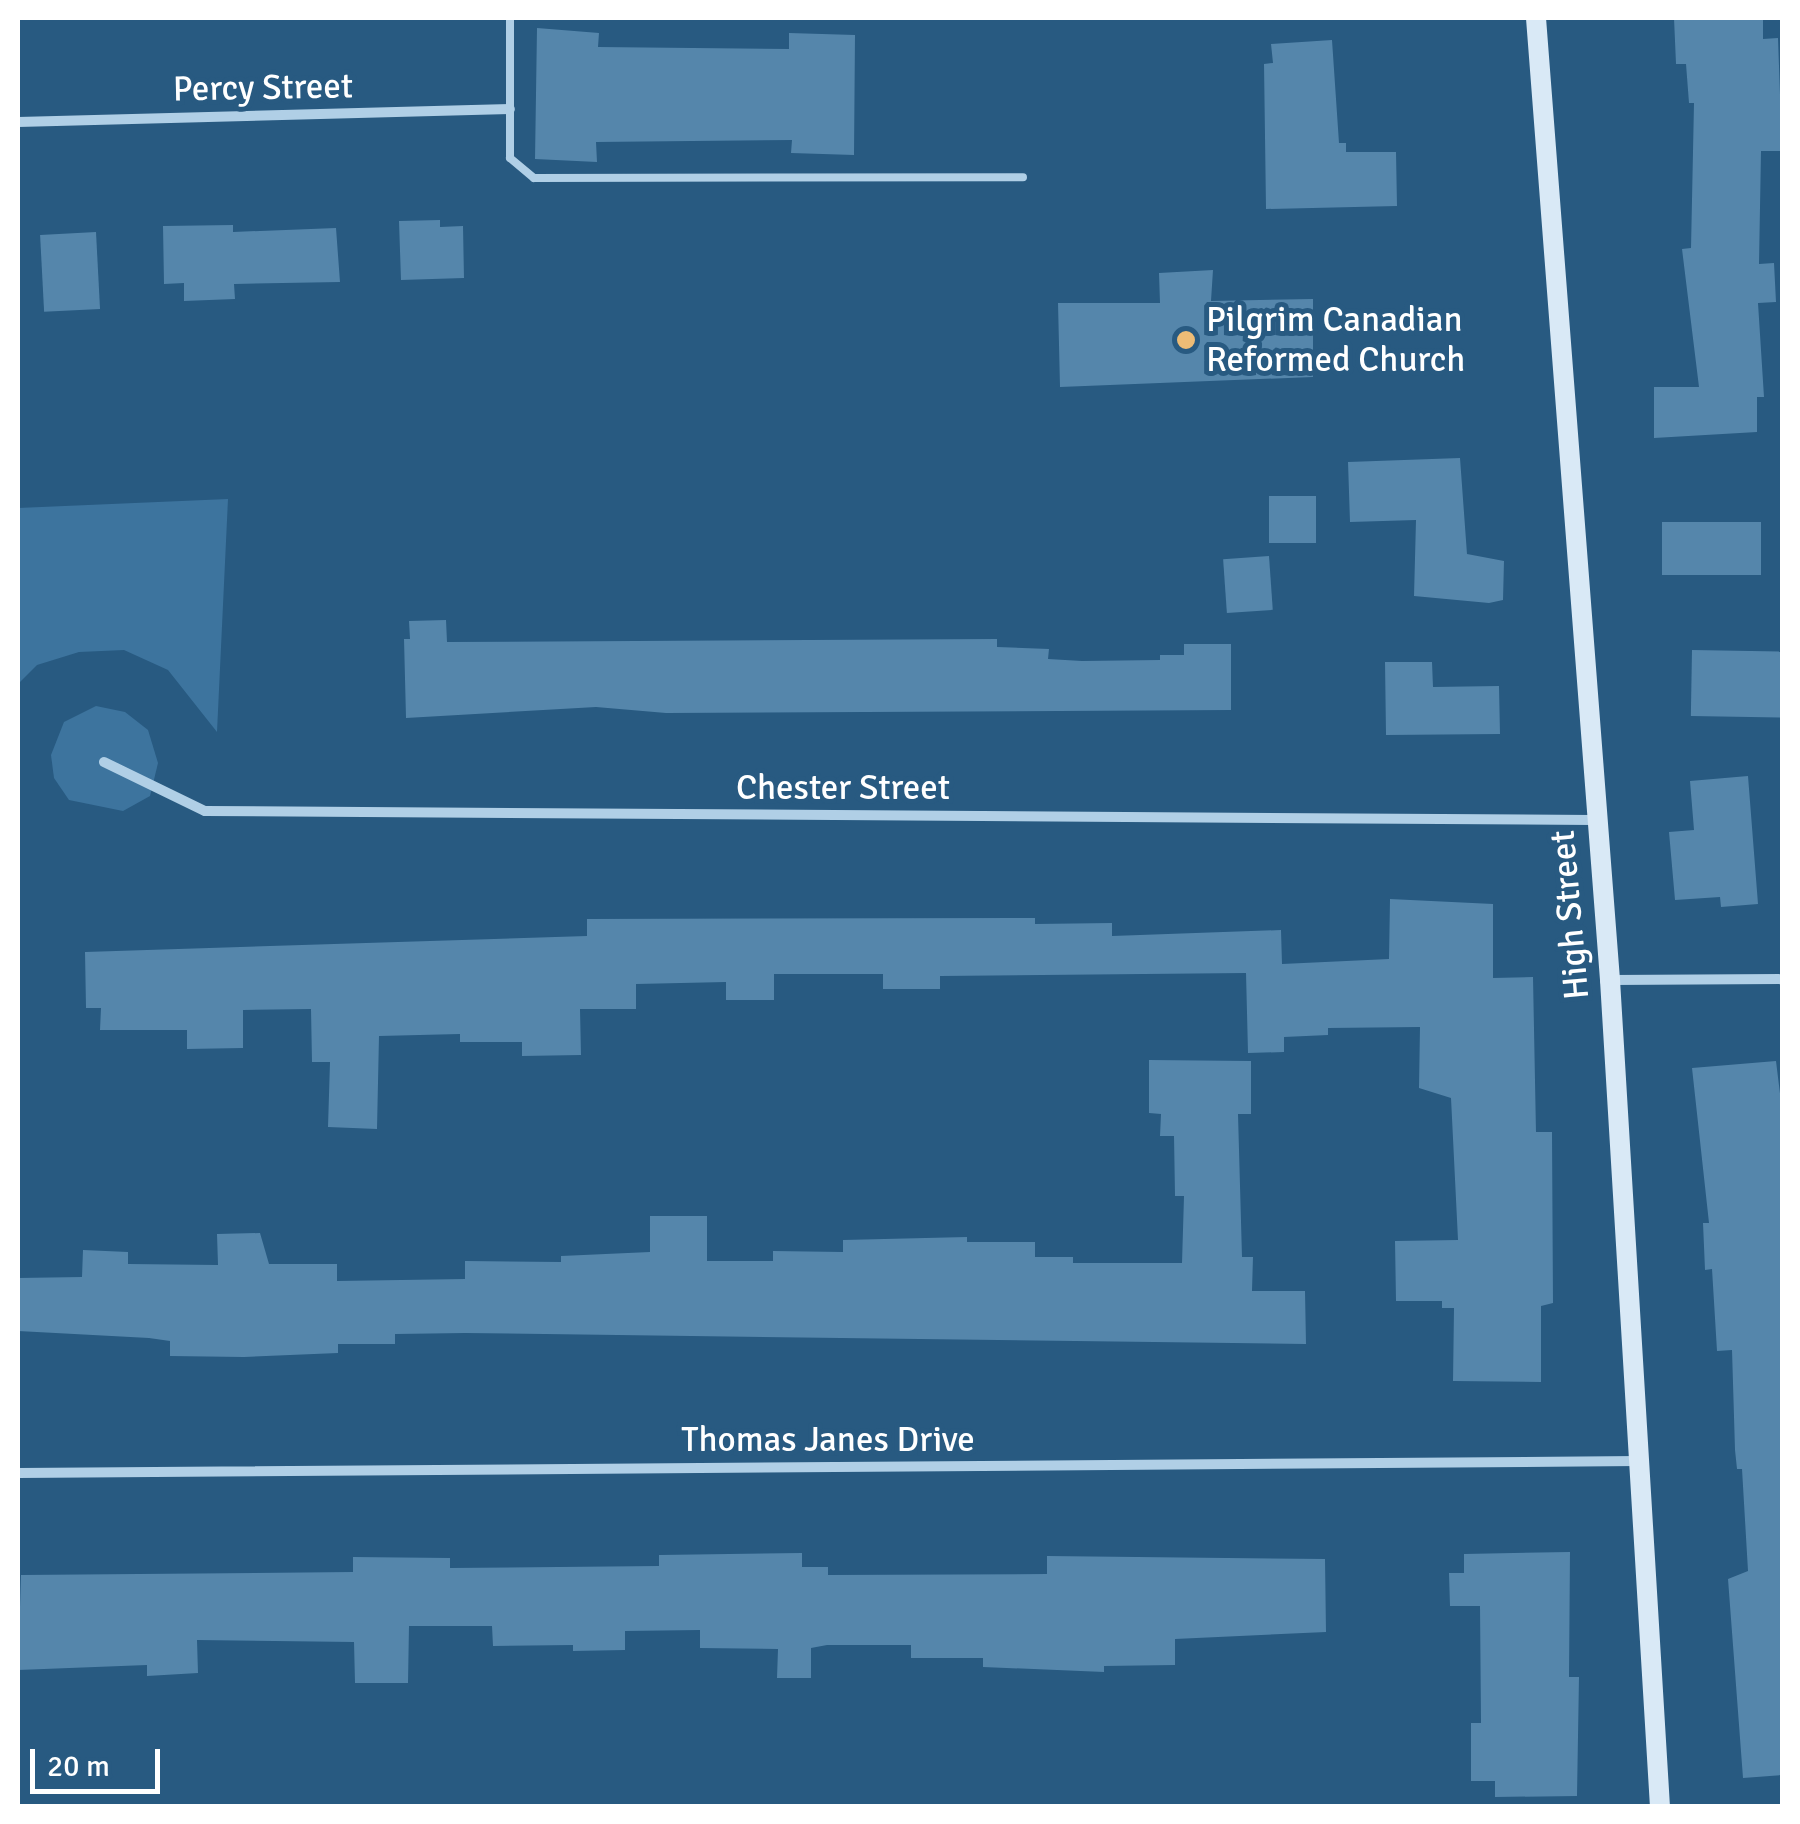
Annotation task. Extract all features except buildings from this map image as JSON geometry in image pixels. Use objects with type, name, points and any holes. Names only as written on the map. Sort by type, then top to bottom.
[{"type":"street","name":"High Street","points":[[1536,18],[1593,820],[1610,980],[1660,1806]]},
{"type":"street","name":"Percy Street","points":[[18,122],[510,110]]},
{"type":"street","name":"Chester Street","points":[[104,762],[205,812],[1593,820]]},
{"type":"street","points":[[1610,980],[1782,979]]},
{"type":"street","name":"Thomas Janes Drive","points":[[18,1473],[1638,1461]]},
{"type":"lane","points":[[510,18],[510,158],[534,178],[1023,177]]},
{"type":"shaded area","points":[[228,499],[217,732],[168,670],[124,650],[79,652],[37,665],[18,684],[18,508]]},
{"type":"shaded area","points":[[96,706],[125,712],[148,730],[158,763],[150,796],[123,811],[69,800],[54,778],[51,755],[64,722]]},
{"type":"place","name":"Pilgrim Canadian Reformed Church","points":[[1186,340]]}]
